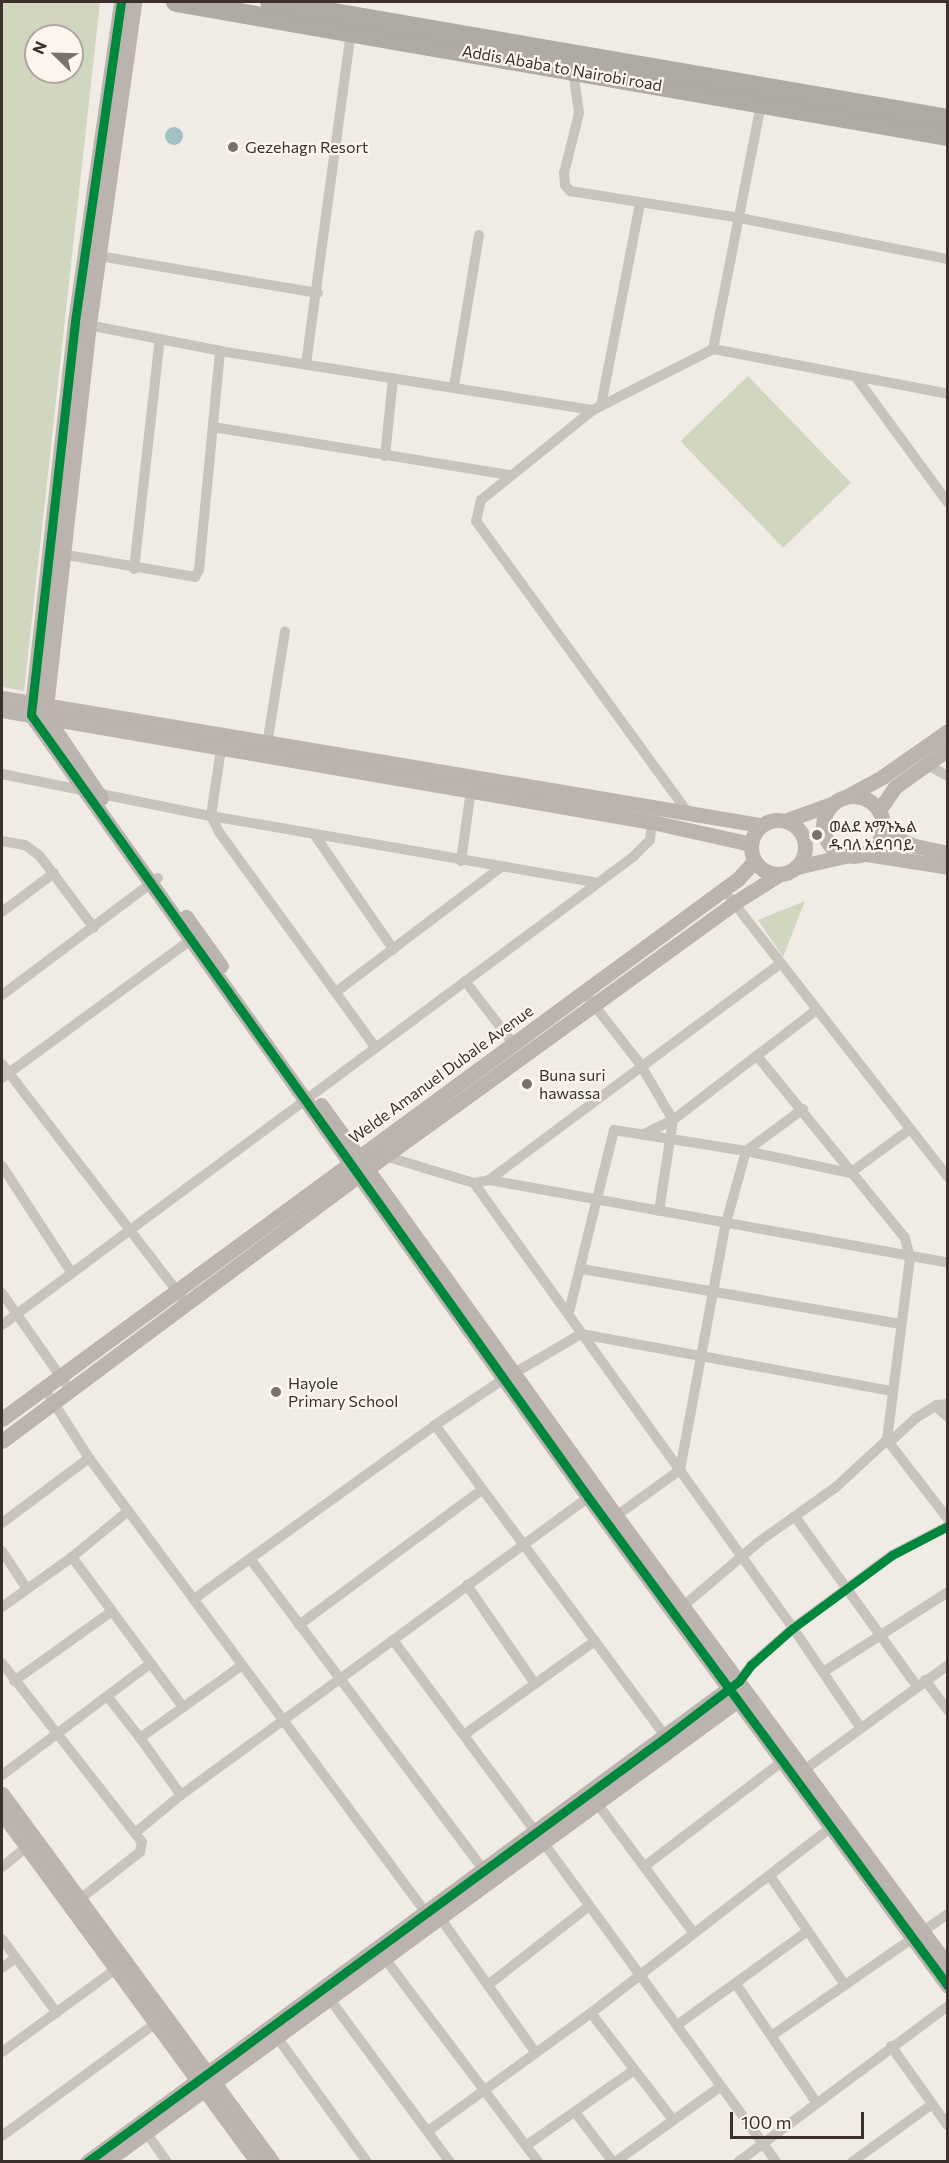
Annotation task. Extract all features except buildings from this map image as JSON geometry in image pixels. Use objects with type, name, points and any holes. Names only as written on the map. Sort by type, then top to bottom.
[{"type":"highway","name":"Addis Ababa to Nairobi road","points":[[176,2],[352,23],[763,95],[948,136]]},
{"type":"highway","name":"Addis Ababa to Nairobi road","points":[[270,2],[352,23],[573,70],[948,119]]},
{"type":"street","points":[[121,2],[82,323],[39,711],[91,792],[508,1376],[739,1690],[804,1770],[836,1824]]},
{"type":"street","points":[[39,711],[61,554],[82,323],[99,256],[134,2]]},
{"type":"street","points":[[306,364],[318,294],[352,23]]},
{"type":"street","points":[[573,70],[579,113],[565,185],[578,194],[740,218],[948,259]]},
{"type":"street","points":[[713,349],[763,95]]},
{"type":"street","points":[[597,408],[639,204]]},
{"type":"street","points":[[454,387],[479,235]]},
{"type":"street","points":[[99,256],[318,294]]},
{"type":"street","points":[[82,323],[220,351],[597,408]]},
{"type":"street","points":[[134,569],[160,339]]},
{"type":"street","points":[[688,813],[479,531],[476,521],[481,500],[597,408],[713,349],[858,380],[948,394]]},
{"type":"street","points":[[61,554],[134,569],[195,577],[220,351]]},
{"type":"street","points":[[386,456],[393,378]]},
{"type":"street","points":[[858,380],[948,503]]},
{"type":"street","points":[[213,427],[510,475]]},
{"type":"street","points":[[267,745],[285,631]]},
{"type":"street","points":[[2,698],[39,711],[221,749],[652,822],[751,844]]},
{"type":"street","points":[[2,710],[39,711],[267,745],[760,825],[776,819],[786,820],[796,826],[805,846],[796,867]]},
{"type":"street","points":[[786,820],[839,799],[882,777],[948,731]]},
{"type":"street","points":[[221,749],[211,816],[227,845],[375,1047]]},
{"type":"street","points":[[879,810],[890,792],[948,749]]},
{"type":"street","points":[[926,765],[948,776]]},
{"type":"street","points":[[2,774],[211,816],[500,868],[598,883]]},
{"type":"street","points":[[461,861],[471,790]]},
{"type":"street","points":[[845,856],[827,843],[823,833],[826,812],[839,799],[866,799],[879,810],[883,832],[867,854]]},
{"type":"street","points":[[2,1325],[598,883],[644,847],[650,840],[652,822]]},
{"type":"street","points":[[760,825],[751,844],[754,861],[761,868],[780,874]]},
{"type":"street","points":[[883,832],[915,846],[948,853]]},
{"type":"street","points":[[314,834],[393,949]]},
{"type":"street","points":[[2,841],[30,848],[54,873],[94,928]]},
{"type":"street","points":[[2,1441],[186,1304],[358,1166],[385,1156],[734,903],[780,874],[796,867],[845,856],[867,854],[948,867]]},
{"type":"street","name":"Welde Amanuel Dubale Avenue","points":[[2,1419],[176,1291],[358,1166],[512,1042],[723,890],[754,861]]},
{"type":"street","points":[[336,992],[500,868]]},
{"type":"street","points":[[2,912],[54,873]]},
{"type":"street","points":[[2,995],[155,881]]},
{"type":"street","points":[[723,890],[815,1011],[948,1177]]},
{"type":"street","points":[[186,1304],[127,1232],[4,1072],[195,938]]},
{"type":"street","points":[[489,1180],[640,1064],[780,963]]},
{"type":"street","points":[[465,981],[512,1042]]},
{"type":"street","points":[[584,992],[640,1064],[673,1120],[659,1210]]},
{"type":"street","points":[[646,1133],[673,1120],[815,1011]]},
{"type":"street","points":[[758,1057],[803,1109],[850,1173],[898,1226],[910,1257],[891,1391],[889,1441],[948,1519]]},
{"type":"street","points":[[457,1085],[466,1098]]},
{"type":"street","points":[[616,1516],[680,1470],[726,1224],[746,1151],[803,1109]]},
{"type":"street","points":[[569,1312],[582,1269],[596,1200],[614,1130],[671,1137],[850,1173],[909,1130]]},
{"type":"street","points":[[385,1156],[474,1183],[489,1180],[948,1263]]},
{"type":"street","points":[[2,1166],[71,1272]]},
{"type":"street","points":[[474,1183],[569,1312],[581,1334],[793,1628],[860,1727]]},
{"type":"street","points":[[582,1269],[714,1290],[900,1324]]},
{"type":"street","points":[[2,1293],[59,1378],[70,1390]]},
{"type":"street","points":[[194,1599],[435,1425],[508,1376],[581,1334],[891,1391]]},
{"type":"street","points":[[44,1389],[89,1458],[426,1913]]},
{"type":"street","points":[[682,1607],[741,1557],[796,1518],[889,1441],[935,1406],[948,1404]]},
{"type":"street","points":[[935,1406],[948,1417]]},
{"type":"street","points":[[435,1425],[480,1491],[523,1544],[666,1737]]},
{"type":"street","points":[[2,1523],[89,1458]]},
{"type":"street","points":[[299,1625],[480,1491]]},
{"type":"street","points":[[593,1494],[616,1516],[682,1607],[739,1690],[783,1761],[836,1824],[918,1936],[948,1986]]},
{"type":"street","points":[[135,1833],[181,1795],[282,1720],[593,1494]]},
{"type":"street","points":[[2,1607],[72,1557],[128,1511]]},
{"type":"street","points":[[796,1518],[880,1636],[948,1710]]},
{"type":"street","points":[[87,2162],[205,2081],[483,1869],[596,1802],[739,1690],[751,1665],[793,1628],[892,1555],[948,1526]]},
{"type":"street","points":[[2,1551],[27,1589]]},
{"type":"street","points":[[72,1557],[183,1707]]},
{"type":"street","points":[[251,1560],[483,1869]]},
{"type":"street","points":[[466,1585],[535,1684]]},
{"type":"street","points":[[823,1672],[948,1592]]},
{"type":"street","points":[[14,1681],[112,1611]]},
{"type":"street","points":[[393,1640],[465,1734],[776,2162]]},
{"type":"street","points":[[465,1734],[595,1641]]},
{"type":"street","points":[[2,1775],[108,1697],[151,1662]]},
{"type":"street","points":[[2,1663],[56,1735],[142,1842],[140,1852],[80,1899]]},
{"type":"street","points":[[804,1770],[948,1665]]},
{"type":"street","points":[[140,1738],[242,1666]]},
{"type":"street","points":[[105,2162],[146,2132],[205,2081],[277,2037],[441,1919],[539,1836],[666,1737],[739,1690]]},
{"type":"street","points":[[108,1697],[181,1795]]},
{"type":"street","points":[[645,1866],[783,1761]]},
{"type":"street","points":[[2,1794],[80,1899],[205,2081],[257,2162]]},
{"type":"street","points":[[596,1802],[693,1932]]},
{"type":"street","points":[[2,1813],[156,2023],[272,2162]]},
{"type":"street","points":[[428,2131],[483,2088],[591,2013],[693,1932],[836,1824]]},
{"type":"street","points":[[2,1867],[27,1847]]},
{"type":"street","points":[[770,1876],[845,1985]]},
{"type":"street","points":[[488,1985],[590,1906]]},
{"type":"street","points":[[771,2036],[948,1914]]},
{"type":"street","points":[[441,1919],[536,2052]]},
{"type":"street","points":[[676,2025],[808,1931]]},
{"type":"street","points":[[918,1936],[948,1966]]},
{"type":"street","points":[[2,1939],[57,2013]]},
{"type":"street","points":[[2,1968],[16,1958]]},
{"type":"street","points":[[386,1960],[538,2162]]},
{"type":"street","points":[[2,2052],[116,1969]]},
{"type":"street","points":[[736,1984],[816,2102]]},
{"type":"street","points":[[329,1998],[450,2162]]},
{"type":"street","points":[[738,2162],[891,2046],[948,2006]]},
{"type":"street","points":[[591,2013],[673,2120]]},
{"type":"street","points":[[2,2136],[156,2023]]},
{"type":"street","points":[[277,2037],[367,2162]]},
{"type":"street","points":[[891,2046],[948,2126]]},
{"type":"street","points":[[527,2145],[634,2070]]},
{"type":"street","points":[[575,2112],[614,2162],[721,2086]]},
{"type":"street","points":[[858,2160],[932,2104]]},
{"type":"street","points":[[146,2132],[166,2162]]},
{"type":"green space","points":[[2,2],[100,2],[24,691],[2,687]]},
{"type":"green space","points":[[748,376],[851,482],[783,548],[680,441]]},
{"type":"green space","points":[[805,901],[783,957],[758,920]]},
{"type":"water","points":[[174,127],[180,130],[183,136],[180,142],[174,145],[168,142],[165,136],[168,130]]},
{"type":"cycle path","points":[[121,2],[75,322],[31,715],[588,1497],[948,1986]]},
{"type":"cycle path","points":[[87,2162],[666,1737],[739,1681],[751,1665],[793,1628],[892,1555],[948,1526]]},
{"type":"place","name":"Gezehagn Resort","points":[[233,147]]},
{"type":"place","name":"ወልደ አማኑኤል ዱባለ አደባባይ","points":[[817,835]]},
{"type":"place","name":"Buna suri hawassa","points":[[527,1084]]},
{"type":"place","name":"Hayole Primary School","points":[[276,1392]]}]
